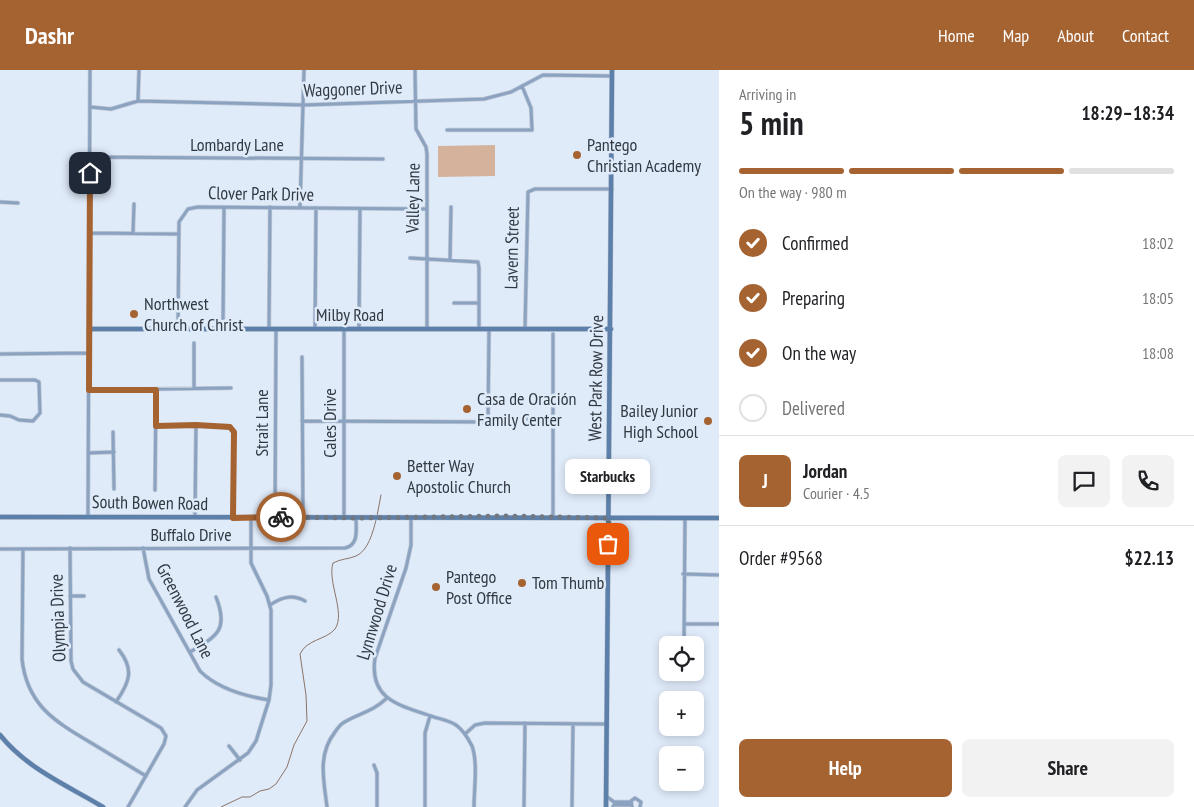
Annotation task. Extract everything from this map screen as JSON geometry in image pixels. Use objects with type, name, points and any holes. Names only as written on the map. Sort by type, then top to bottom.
[{"type":"main road","name":"West Park Row Drive","points":[[606,807],[612,70]]},
{"type":"main road","name":"Milby Road","points":[[89,329],[611,329]]},
{"type":"main road","name":"South Bowen Road","points":[[0,517],[411,518],[553,516],[719,518]]},
{"type":"main road","points":[[0,735],[28,763],[103,807]]},
{"type":"street","points":[[88,516],[90,70]]},
{"type":"street","points":[[138,101],[139,70]]},
{"type":"street","points":[[300,208],[304,70]]},
{"type":"street","name":"Valley Lane","points":[[415,70],[416,128],[427,154],[427,329]]},
{"type":"street","name":"Waggoner Drive","points":[[90,107],[111,108],[138,101],[304,105],[484,98],[511,92],[542,75],[612,76]]},
{"type":"street","points":[[448,130],[532,130],[530,108],[522,86]]},
{"type":"street","name":"Lombardy Lane","points":[[90,157],[383,159]]},
{"type":"street","name":"Lavern Street","points":[[525,329],[528,192],[535,189],[612,189]]},
{"type":"street","points":[[0,202],[18,203]]},
{"type":"street","points":[[133,233],[134,204]]},
{"type":"street","name":"Clover Park Drive","points":[[178,329],[179,222],[188,209],[192,207],[427,209]]},
{"type":"street","points":[[223,329],[224,207]]},
{"type":"street","points":[[269,329],[270,207]]},
{"type":"street","points":[[450,207],[450,260]]},
{"type":"street","points":[[315,329],[316,208]]},
{"type":"street","points":[[358,329],[360,208]]},
{"type":"street","points":[[90,233],[179,234]]},
{"type":"street","points":[[410,258],[478,263],[479,329]]},
{"type":"street","points":[[454,303],[479,303]]},
{"type":"street","name":"Strait Lane","points":[[275,517],[276,329]]},
{"type":"street","name":"Cales Drive","points":[[344,329],[344,518]]},
{"type":"street","points":[[302,422],[488,422],[489,329]]},
{"type":"street","points":[[553,334],[553,516]]},
{"type":"street","points":[[194,343],[194,388]]},
{"type":"street","points":[[0,354],[89,353]]},
{"type":"street","points":[[302,357],[302,518]]},
{"type":"street","points":[[0,380],[35,380],[39,382],[40,413],[33,420],[19,420],[10,416],[0,415]]},
{"type":"street","points":[[89,390],[230,388]]},
{"type":"street","points":[[155,490],[154,433],[156,426],[156,390]]},
{"type":"street","points":[[503,419],[553,419]]},
{"type":"street","points":[[156,426],[196,425],[228,426],[232,428],[234,432],[233,518]]},
{"type":"street","points":[[195,517],[196,425]]},
{"type":"street","points":[[113,432],[114,489]]},
{"type":"street","points":[[88,452],[114,452]]},
{"type":"street","points":[[185,807],[197,790],[248,753],[256,741],[269,700],[271,685],[270,605],[251,564],[251,517]]},
{"type":"street","name":"Buffalo Drive","points":[[0,549],[351,547],[355,539],[356,518]]},
{"type":"street","name":"Lynnwood Drive","points":[[387,698],[374,679],[375,659],[406,568],[410,545],[411,518]]},
{"type":"street","points":[[684,636],[683,574],[685,518]]},
{"type":"street","name":"Olympia Drive","points":[[70,548],[71,661],[73,669],[84,682],[164,731],[166,740],[128,807]]},
{"type":"street","name":"Greenwood Lane","points":[[143,548],[149,579],[200,671],[209,680],[246,696],[269,700]]},
{"type":"street","points":[[22,549],[22,659],[30,689],[43,710],[58,723],[146,776]]},
{"type":"street","points":[[683,574],[719,576]]},
{"type":"street","points":[[70,596],[84,596]]},
{"type":"street","points":[[270,605],[288,596],[305,601]]},
{"type":"street","points":[[190,652],[216,636],[221,627],[222,617],[216,597]]},
{"type":"street","points":[[684,624],[719,624]]},
{"type":"street","points":[[116,702],[129,680],[126,659],[119,650]]},
{"type":"street","points":[[327,807],[322,765],[324,751],[331,737],[341,724],[371,711],[387,698],[430,716],[449,721],[465,734],[473,749],[474,807]]},
{"type":"street","points":[[424,807],[425,733],[430,716]]},
{"type":"street","points":[[465,734],[479,723],[606,724]]},
{"type":"street","points":[[524,807],[525,723]]},
{"type":"street","points":[[572,807],[573,724]]},
{"type":"street","points":[[229,746],[240,760]]},
{"type":"street","points":[[374,764],[377,773],[377,807]]},
{"type":"street","points":[[606,796],[614,805],[631,805],[633,799],[638,799],[641,802],[640,807]]},
{"type":"shaded area","points":[[495,145],[495,176],[438,177],[438,146]]},
{"type":"waterway","points":[[377,516],[381,495]]},
{"type":"waterway","points":[[221,807],[242,797],[250,797],[260,791],[269,789],[276,784],[287,767],[294,745],[307,721],[306,695],[300,654],[307,645],[335,629],[338,622],[338,606],[332,579],[333,563],[360,554],[369,541],[376,520]]},
{"type":"way so far","points":[[281,517],[553,516],[609,518],[608,544]]},
{"type":"place","name":"Pantego Christian Academy","points":[[577,155]]},
{"type":"place","name":"Northwest Church of Christ","points":[[134,314]]},
{"type":"place","name":"Casa de Oración Family Center","points":[[467,409]]},
{"type":"place","name":"Bailey Junior High School","points":[[708,421]]},
{"type":"place","name":"Better Way Apostolic Church","points":[[397,476]]},
{"type":"place","name":"Starbucks","points":[[608,544]]},
{"type":"place","name":"Tom Thumb","points":[[522,583]]},
{"type":"place","name":"Pantego Post Office","points":[[436,587]]},
{"type":"route","points":[[90,173],[89,390],[156,390],[156,426],[196,425],[228,426],[232,428],[234,432],[233,518],[281,517]]}]
